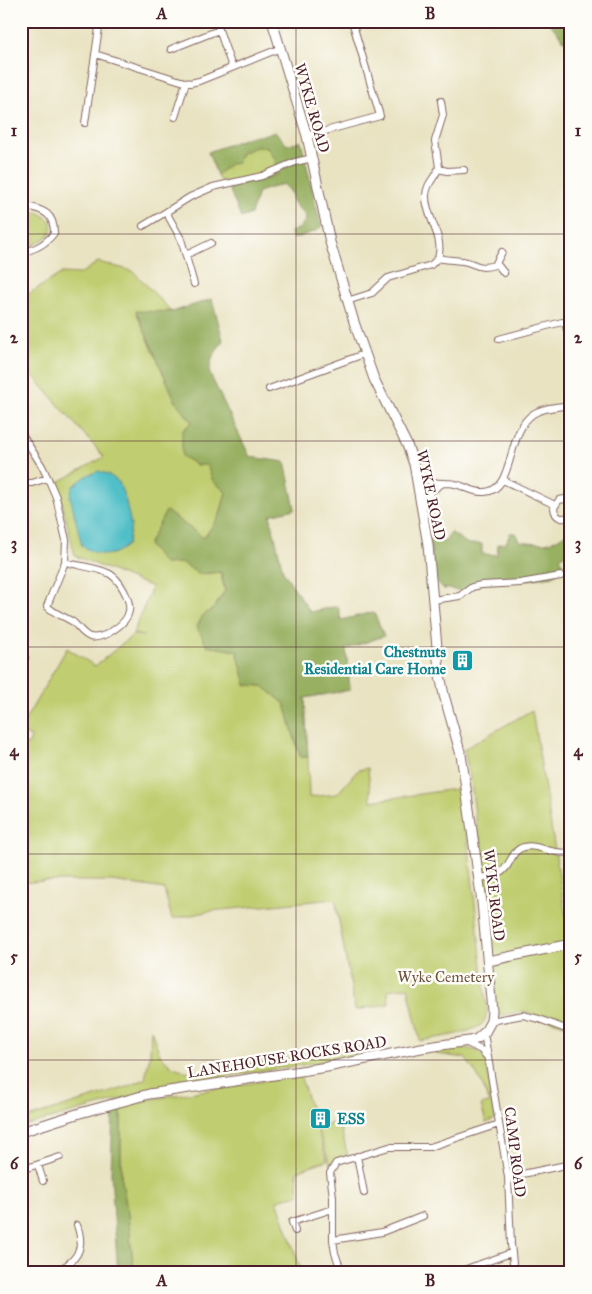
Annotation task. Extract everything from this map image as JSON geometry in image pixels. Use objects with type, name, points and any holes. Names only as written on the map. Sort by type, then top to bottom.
[{"type":"main road","name":"WYKE ROAD","points":[[275,22],[307,136],[330,242],[347,300],[364,354],[374,379],[407,445],[417,478],[429,552],[439,670],[444,696],[461,756],[488,961]]},
{"type":"main road","points":[[483,1035],[491,1021],[488,961],[571,944]]},
{"type":"main road","name":"LANEHOUSE ROCKS ROAD","points":[[21,1132],[89,1110],[149,1094],[328,1067],[421,1048],[465,1042],[483,1035]]},
{"type":"street","points":[[21,39],[23,21]]},
{"type":"street","points":[[85,123],[100,21]]},
{"type":"street","points":[[216,21],[232,67]]},
{"type":"street","points":[[307,136],[380,116],[352,21]]},
{"type":"street","points":[[171,49],[219,30]]},
{"type":"street","points":[[95,54],[186,82],[199,81],[281,48]]},
{"type":"street","points":[[175,117],[186,82]]},
{"type":"street","points":[[347,300],[369,294],[375,291],[388,278],[431,265],[438,258],[440,246],[426,196],[428,185],[439,169],[435,142],[443,112],[441,101]]},
{"type":"street","points":[[143,226],[190,197],[213,187],[262,176],[296,162],[312,158]]},
{"type":"street","points":[[439,169],[450,172],[464,170]]},
{"type":"street","points":[[21,204],[49,215],[54,222],[54,233],[45,243],[30,251],[21,252]]},
{"type":"street","points":[[166,212],[178,232],[194,284]]},
{"type":"street","points":[[186,255],[211,243]]},
{"type":"street","points":[[438,258],[464,262],[479,267],[493,266],[497,264],[502,252]]},
{"type":"street","points":[[497,264],[504,273]]},
{"type":"street","points":[[499,339],[558,322],[565,323],[571,343]]},
{"type":"street","points":[[270,389],[364,354]]},
{"type":"street","points":[[417,478],[454,484],[484,492],[495,489],[504,480],[516,439],[526,420],[540,410],[571,405]]},
{"type":"street","points":[[21,433],[42,466],[56,497],[66,540],[65,562],[47,606],[54,613],[74,623],[85,634],[103,637],[124,621],[129,611],[128,601],[123,590],[111,574],[65,562]]},
{"type":"street","points":[[21,483],[32,483],[48,478]]},
{"type":"street","points":[[504,480],[554,505]]},
{"type":"street","points":[[422,505],[433,490],[442,483]]},
{"type":"street","points":[[554,505],[562,499],[571,502]]},
{"type":"street","points":[[554,505],[554,511],[558,516],[564,518],[571,515]]},
{"type":"street","points":[[433,600],[460,596],[472,587],[481,585],[520,583],[561,576]]},
{"type":"street","points":[[478,878],[498,874],[506,867],[515,852],[524,847],[558,853],[571,852]]},
{"type":"street","points":[[491,1021],[523,1015],[539,1019],[571,1032]]},
{"type":"street","name":"CAMP ROAD","points":[[483,1035],[489,1059],[508,1177],[511,1253],[514,1273]]},
{"type":"street","points":[[465,1042],[481,1050],[489,1059]]},
{"type":"street","points":[[342,1273],[333,1240],[330,1176],[331,1170],[336,1163],[394,1146],[427,1147],[499,1124]]},
{"type":"street","points":[[357,1156],[364,1192]]},
{"type":"street","points":[[21,1170],[60,1157]]},
{"type":"street","points":[[508,1177],[571,1164]]},
{"type":"street","points":[[38,1165],[43,1181]]},
{"type":"street","points":[[295,1231],[292,1222],[333,1209]]},
{"type":"street","points":[[333,1240],[382,1232],[423,1216]]},
{"type":"street","points":[[53,1273],[67,1266],[77,1254],[81,1242],[77,1225]]},
{"type":"street","points":[[456,1273],[511,1253]]},
{"type":"green space","points":[[548,21],[566,21],[571,26],[571,68],[567,60],[567,44]]},
{"type":"green space","points":[[275,131],[287,145],[301,141],[321,227],[316,231],[293,239],[291,232],[300,228],[306,219],[294,202],[290,190],[283,184],[258,192],[251,214],[241,218],[229,188],[279,174],[275,159],[267,147],[256,147],[241,153],[237,163],[230,164],[217,175],[208,152],[252,136],[260,136]]},
{"type":"green space","points":[[256,146],[267,147],[275,159],[279,175],[229,188],[225,181],[220,181],[217,175],[241,153]]},
{"type":"green space","points":[[21,207],[48,219],[52,225],[52,230],[45,239],[21,248]]},
{"type":"green space","name":"Wyke Cemetery","points":[[98,262],[133,271],[172,312],[136,312],[176,402],[192,422],[213,481],[226,492],[220,515],[204,538],[164,564],[183,563],[199,574],[220,572],[225,591],[213,609],[203,615],[207,646],[237,651],[246,685],[263,686],[285,704],[300,757],[308,757],[309,797],[337,794],[358,770],[368,768],[371,801],[462,788],[487,1011],[484,1022],[476,1028],[420,1041],[408,987],[388,990],[389,1004],[355,1010],[335,899],[211,911],[172,919],[164,889],[112,881],[21,883],[21,745],[29,744],[31,737],[21,732],[21,727],[67,648],[95,666],[133,635],[144,636],[133,634],[152,587],[75,556],[57,483],[104,457],[21,362],[21,305],[27,295],[62,273],[80,274]]},
{"type":"green space","points":[[212,299],[223,340],[212,358],[209,372],[250,457],[285,462],[295,509],[270,515],[283,571],[310,612],[338,606],[341,620],[374,612],[384,636],[346,649],[350,690],[305,698],[308,757],[300,757],[285,704],[263,686],[246,685],[237,651],[207,646],[197,627],[203,615],[213,609],[225,591],[221,572],[198,574],[183,563],[164,564],[148,545],[166,511],[204,538],[220,515],[226,492],[213,481],[207,465],[196,465],[182,456],[182,431],[192,422],[176,402],[136,311],[172,312]]},
{"type":"green space","points":[[571,529],[571,549],[560,558],[565,566],[553,576],[480,584],[462,592],[444,589],[434,579],[430,540],[432,535],[443,542],[446,541],[450,532],[468,544],[482,544],[482,554],[497,555],[498,544],[506,543],[510,533],[515,533],[519,541],[541,543],[552,541]]},
{"type":"green space","points":[[532,710],[570,942],[571,1000],[568,1003],[571,1027],[527,1013],[526,1011],[497,1016],[486,902],[489,902],[480,837],[478,837],[464,749]]},
{"type":"green space","points":[[151,1029],[160,1055],[173,1067],[192,1073],[361,1047],[362,1056],[180,1083],[21,1127],[21,1120],[127,1087],[145,1079],[150,1054]]},
{"type":"green space","points":[[466,1048],[478,1051],[486,1061],[495,1119],[486,1123],[481,1105],[489,1103],[482,1084],[465,1058],[436,1054],[436,1050]]},
{"type":"green space","points":[[300,1075],[327,1160],[297,1171],[299,1195],[277,1200],[302,1273],[134,1273],[128,1215],[121,1175],[121,1104]]},
{"type":"green space","points":[[121,1104],[121,1175],[128,1215],[134,1273],[118,1273],[111,1174],[113,1105]]},
{"type":"green space","points":[[339,1122],[348,1156],[337,1159],[330,1164],[317,1127]]},
{"type":"water","points":[[99,471],[119,482],[131,525],[128,544],[116,552],[106,555],[82,546],[70,496],[73,486],[88,475]]},
{"type":"place","name":"Chestnuts Residential Care Home","points":[[462,661]]},
{"type":"place","name":"ESS","points":[[321,1119]]}]
